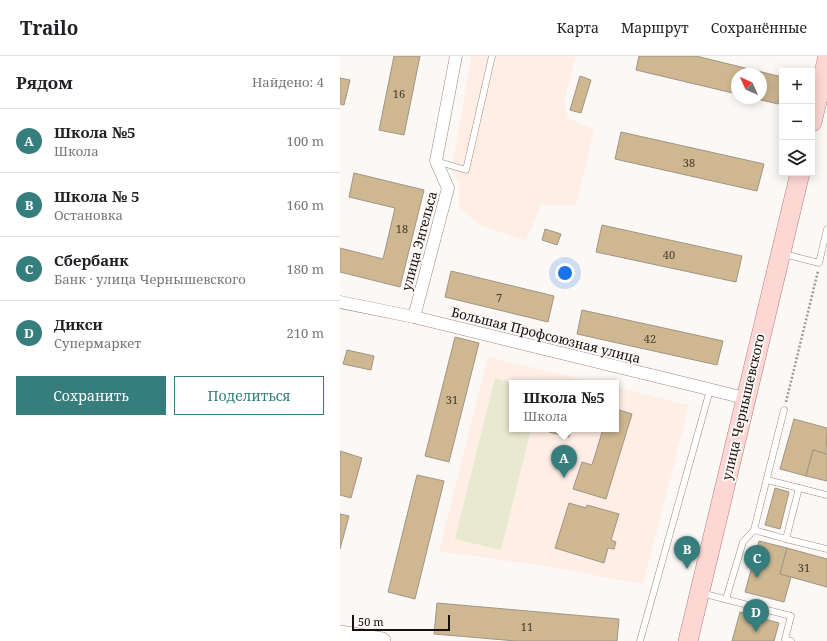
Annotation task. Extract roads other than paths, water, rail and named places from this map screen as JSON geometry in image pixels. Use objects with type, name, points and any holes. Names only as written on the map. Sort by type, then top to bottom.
[{"type":"main road","points":[[815,110],[827,60]]},
{"type":"main road","name":"улица Чернышевского","points":[[688,641],[799,176]]},
{"type":"street","points":[[436,161],[456,56]]},
{"type":"street","name":"улица Энгельса","points":[[414,317],[448,188],[436,161]]},
{"type":"street","name":"Большая Профсоюзная улица","points":[[340,302],[414,317],[745,398]]},
{"type":"street","points":[[340,634],[382,641]]},
{"type":"lane","points":[[436,161],[466,170],[492,56]]},
{"type":"lane","points":[[780,253],[819,263],[827,229]]},
{"type":"lane","points":[[640,641],[710,390]]},
{"type":"lane","points":[[726,599],[743,542],[754,530],[768,480],[784,410]]},
{"type":"lane","points":[[768,480],[827,495]]},
{"type":"lane","points":[[786,539],[799,488]]},
{"type":"lane","points":[[754,530],[827,549]]},
{"type":"lane","points":[[700,592],[791,616],[785,639],[791,641]]},
{"type":"place","name":"Школа №5","points":[[564,478]]},
{"type":"place","name":"Школа № 5","points":[[687,569]]},
{"type":"place","name":"Сбербанк","points":[[757,578]]},
{"type":"place","name":"Дикси","points":[[756,632]]}]
